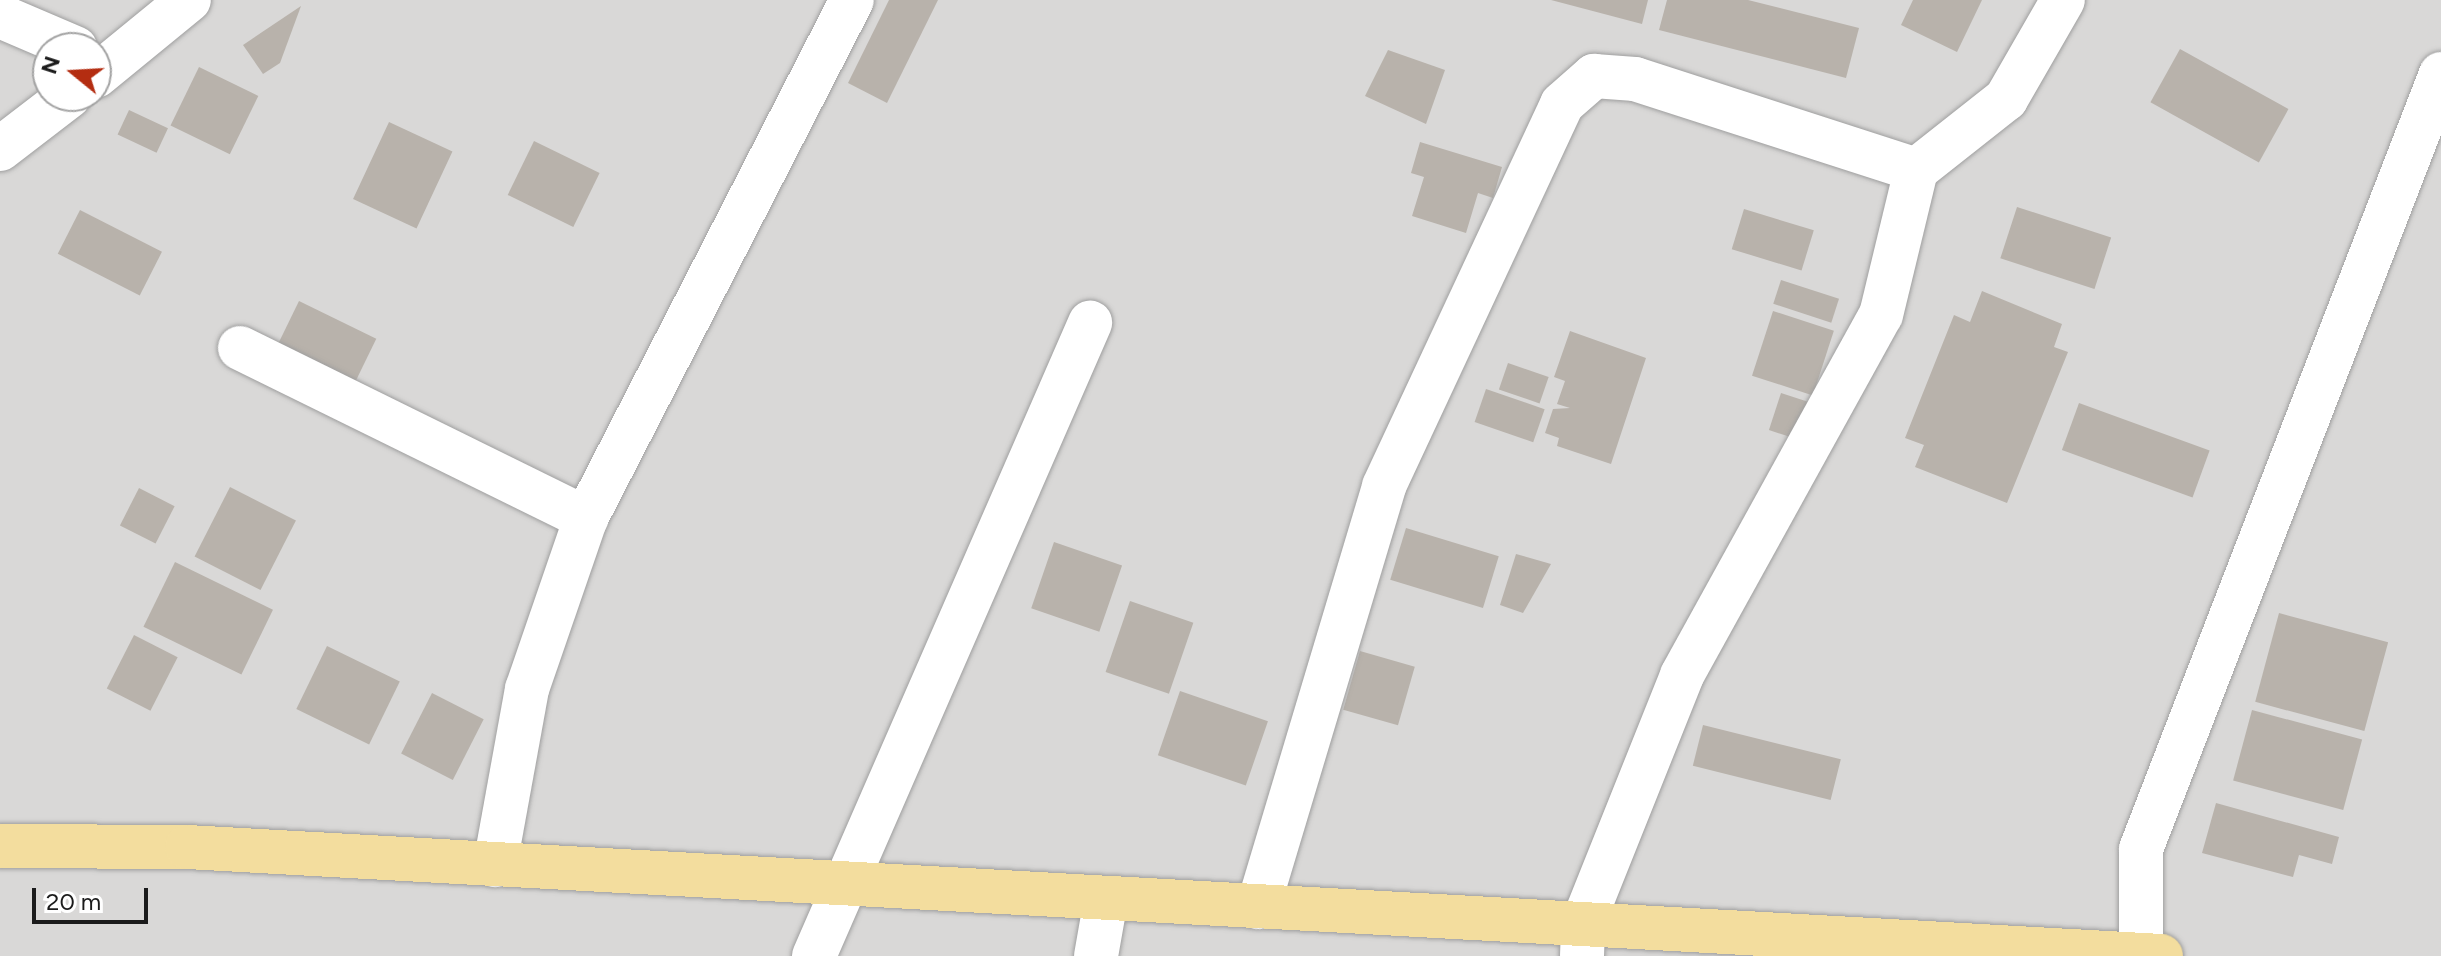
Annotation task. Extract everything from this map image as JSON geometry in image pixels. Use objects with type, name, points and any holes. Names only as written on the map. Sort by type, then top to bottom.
[{"type":"main road","points":[[0,846],[187,847],[1258,907],[1583,939],[2151,955]]},
{"type":"street","points":[[112,55],[189,0]]},
{"type":"street","points":[[495,865],[527,689],[586,518],[852,0]]},
{"type":"street","points":[[1583,939],[1682,675],[1881,315],[1916,170],[2006,99],[2063,0]]},
{"type":"street","points":[[0,16],[32,37]]},
{"type":"street","points":[[2151,955],[2141,849],[2441,74]]},
{"type":"street","points":[[1258,907],[1384,486],[1562,104],[1594,76],[1635,79],[1916,170]]},
{"type":"street","points":[[0,149],[42,112]]},
{"type":"street","points":[[814,956],[1090,323]]},
{"type":"street","points":[[240,348],[586,518]]},
{"type":"street","points":[[1096,956],[1106,899]]},
{"type":"shaded area","points":[[0,0],[2441,0],[2441,956],[0,956]]},
{"type":"building","points":[[889,0],[938,0],[887,103],[848,83]]},
{"type":"building","points":[[1551,0],[1648,0],[1642,24]]},
{"type":"building","points":[[1667,0],[1748,0],[1859,28],[1846,78],[1659,30]]},
{"type":"building","points":[[1913,0],[1982,0],[1957,52],[1901,25]]},
{"type":"building","points":[[301,6],[280,63],[263,74],[243,45]]},
{"type":"building","points":[[2180,49],[2288,109],[2259,162],[2150,102]]},
{"type":"building","points":[[1388,50],[1445,70],[1426,124],[1365,96]]},
{"type":"building","points":[[199,67],[258,96],[230,154],[171,125]]},
{"type":"building","points":[[129,110],[168,128],[157,153],[118,134]]},
{"type":"building","points":[[389,122],[452,152],[417,229],[353,199]]},
{"type":"building","points":[[534,141],[600,173],[573,227],[508,195]]},
{"type":"building","points":[[1420,142],[1502,167],[1493,198],[1478,193],[1466,233],[1412,216],[1424,177],[1411,173]]},
{"type":"building","points":[[2017,207],[2111,238],[2094,289],[2000,258]]},
{"type":"building","points":[[1744,209],[1814,230],[1802,271],[1732,249]]},
{"type":"building","points":[[80,210],[162,252],[140,295],[58,254]]},
{"type":"building","points":[[1781,280],[1839,299],[1831,323],[1773,304]]},
{"type":"building","points":[[1982,291],[2062,324],[2054,347],[2068,352],[2007,503],[1915,467],[1924,445],[1905,438],[1954,315],[1970,322]]},
{"type":"building","points":[[299,301],[376,339],[354,384],[277,346]]},
{"type":"building","points":[[1773,311],[1834,331],[1813,395],[1752,376]]},
{"type":"building","points":[[1570,331],[1646,358],[1611,464],[1557,446],[1559,438],[1545,433],[1553,409],[1570,408],[1557,404],[1565,381],[1554,377]]},
{"type":"building","points":[[1508,363],[1549,377],[1540,403],[1499,389]]},
{"type":"building","points":[[1486,389],[1545,409],[1533,442],[1475,422]]},
{"type":"building","points":[[1781,393],[1809,402],[1797,439],[1769,430]]},
{"type":"building","points":[[2079,403],[2210,451],[2193,498],[2062,450]]},
{"type":"building","points":[[230,487],[296,521],[261,590],[195,556]]},
{"type":"building","points":[[139,488],[175,506],[156,544],[120,525]]},
{"type":"building","points":[[1406,528],[1499,556],[1483,608],[1390,580]]},
{"type":"building","points":[[1054,542],[1122,565],[1099,632],[1031,608]]},
{"type":"building","points":[[1516,554],[1551,564],[1523,613],[1500,605]]},
{"type":"building","points":[[175,562],[273,610],[241,674],[143,627]]},
{"type":"building","points":[[1130,601],[1193,623],[1169,694],[1106,672]]},
{"type":"building","points":[[2279,613],[2388,642],[2364,731],[2255,702]]},
{"type":"building","points":[[134,635],[178,657],[150,711],[107,688]]},
{"type":"building","points":[[327,646],[400,682],[369,744],[296,709]]},
{"type":"building","points":[[1360,651],[1415,667],[1398,725],[1343,710]]},
{"type":"building","points":[[1180,691],[1268,721],[1246,786],[1158,755]]},
{"type":"building","points":[[432,693],[484,719],[453,780],[401,754]]},
{"type":"building","points":[[2252,710],[2362,740],[2343,810],[2233,781]]},
{"type":"building","points":[[1703,725],[1841,759],[1831,800],[1693,766]]},
{"type":"building","points":[[2216,803],[2339,837],[2332,864],[2299,855],[2293,877],[2202,853]]}]
